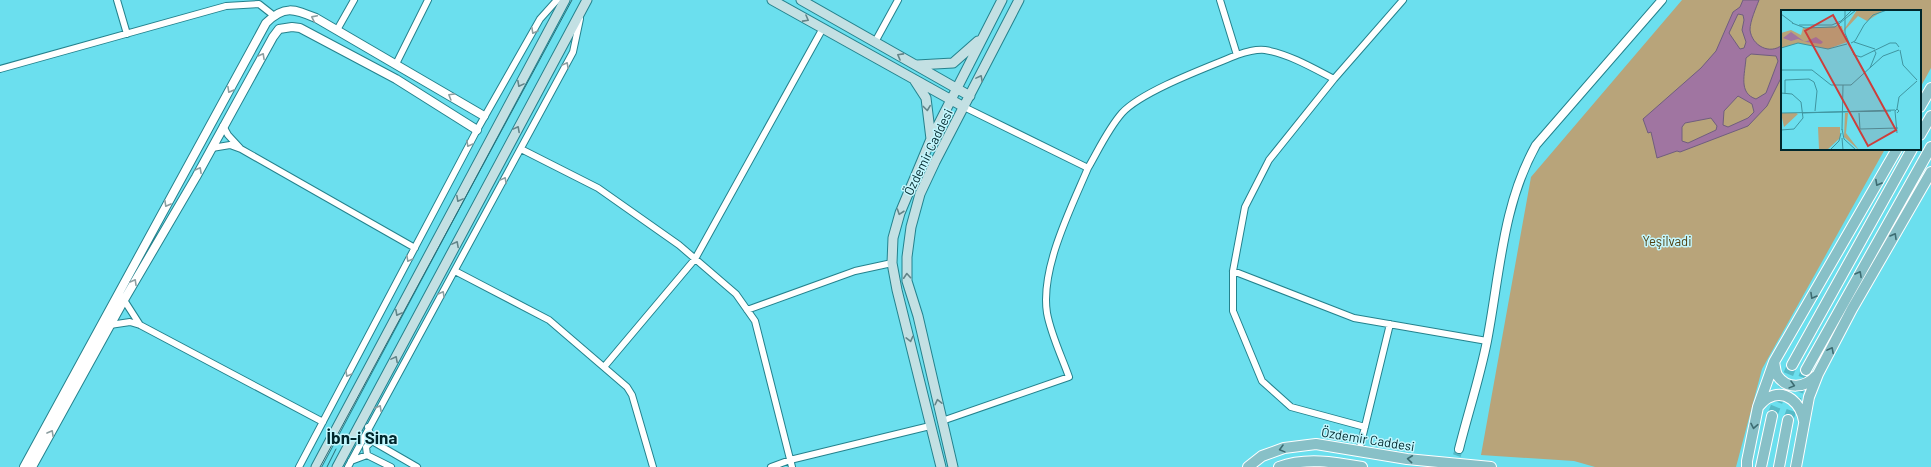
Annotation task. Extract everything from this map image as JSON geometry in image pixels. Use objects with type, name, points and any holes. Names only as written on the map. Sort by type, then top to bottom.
[{"type":"main road","points":[[316,467],[565,0]]},
{"type":"main road","points":[[337,467],[587,0]]},
{"type":"main road","points":[[772,0],[964,107]]},
{"type":"main road","points":[[802,0],[970,96]]},
{"type":"main road","name":"Özdemir Caddesi","points":[[941,467],[897,290],[892,263],[893,238],[900,213],[931,139],[1002,0]]},
{"type":"main road","name":"Özdemir Caddesi","points":[[953,467],[918,316],[907,281],[907,256],[911,227],[920,194],[1019,0]]},
{"type":"main road","points":[[916,65],[953,63],[982,37]]},
{"type":"main road","points":[[914,80],[926,98],[931,139]]},
{"type":"main road","points":[[1921,105],[1931,88]]},
{"type":"main road","points":[[1921,133],[1931,116]]},
{"type":"main road","points":[[1806,370],[1931,147]]},
{"type":"main road","points":[[1747,467],[1758,407],[1774,362],[1896,150]]},
{"type":"main road","points":[[1792,365],[1911,150]]},
{"type":"main road","points":[[1796,467],[1809,397],[1818,374],[1852,310],[1931,172]]},
{"type":"main road","points":[[1774,362],[1777,374],[1785,383],[1798,387],[1810,383],[1818,374]]},
{"type":"main road","points":[[1758,407],[1768,398],[1781,396],[1793,400],[1802,410],[1804,423]]},
{"type":"main road","points":[[1761,467],[1772,416]]},
{"type":"main road","points":[[1779,467],[1788,420]]},
{"type":"main road","name":"Özdemir Caddesi","points":[[1248,467],[1262,456],[1284,448],[1316,444],[1407,459],[1491,467]]},
{"type":"main road","points":[[1278,467],[1288,464],[1330,461],[1362,467]]},
{"type":"street","points":[[117,0],[127,34]]},
{"type":"street","points":[[337,30],[354,0]]},
{"type":"street","points":[[396,64],[428,0]]},
{"type":"street","points":[[299,467],[484,116],[540,19],[556,0]]},
{"type":"street","points":[[875,42],[898,0]]},
{"type":"street","points":[[1220,0],[1237,55]]},
{"type":"street","points":[[1365,427],[1291,407],[1262,380],[1233,311],[1233,270],[1245,207],[1269,160],[1334,78],[1403,0]]},
{"type":"street","points":[[1459,450],[1487,341],[1505,228],[1513,196],[1527,160],[1536,145],[1662,0]]},
{"type":"street","points":[[0,69],[226,6],[259,4],[273,15]]},
{"type":"street","points":[[24,467],[266,23],[273,15],[290,9],[301,12],[337,30],[484,116]]},
{"type":"street","points":[[348,467],[368,427],[455,271],[573,52],[582,9]]},
{"type":"street","points":[[32,467],[124,300],[212,148],[273,37],[279,29],[292,27],[300,28],[396,79],[477,130]]},
{"type":"street","points":[[604,367],[694,259],[823,28]]},
{"type":"street","points":[[942,420],[1069,377],[1047,313],[1051,263],[1066,220],[1088,168],[1110,128],[1123,112],[1139,99],[1237,55],[1250,51],[1264,50],[1298,61],[1334,78]]},
{"type":"street","points":[[964,107],[1088,168]]},
{"type":"street","points":[[466,123],[474,110]]},
{"type":"street","points":[[223,126],[228,135],[242,149]]},
{"type":"street","points":[[212,148],[230,145],[242,149],[415,248]]},
{"type":"street","points":[[521,149],[598,188],[679,245],[736,294],[755,321],[792,467]]},
{"type":"street","points":[[747,310],[855,271],[892,263]]},
{"type":"street","points":[[1233,270],[1354,318],[1487,341]]},
{"type":"street","points":[[455,271],[548,320],[627,387],[632,395],[653,467]]},
{"type":"street","points":[[124,300],[140,325]]},
{"type":"street","points":[[110,325],[130,322],[140,325],[323,422]]},
{"type":"street","points":[[1359,451],[1390,324]]},
{"type":"street","points":[[771,467],[790,460],[930,426]]},
{"type":"street","points":[[368,427],[372,441],[417,467]]},
{"type":"street","points":[[367,455],[366,447],[372,441]]},
{"type":"street","points":[[351,461],[367,455],[391,467]]},
{"type":"green space","name":"Yeşilvadi","points":[[1682,0],[1931,0],[1931,68],[1921,86],[1921,10],[1781,10],[1781,150],[1884,150],[1762,369],[1736,467],[1595,467],[1574,461],[1481,455],[1531,177]]},
{"type":"shaded area","points":[[1743,0],[1759,0],[1751,23],[1751,36],[1758,44],[1767,49],[1777,48],[1781,46],[1781,78],[1767,106],[1748,126],[1680,152],[1677,151],[1657,158],[1651,132],[1648,133],[1643,119],[1701,68],[1716,51],[1733,12],[1740,7]],"holes":[[[1738,14],[1743,15],[1744,20],[1742,30],[1746,42],[1744,48],[1740,49],[1729,33]],[[1751,54],[1776,56],[1778,61],[1766,93],[1756,99],[1750,96],[1747,92],[1744,82],[1746,58]],[[1738,96],[1752,104],[1754,112],[1748,118],[1728,127],[1723,125],[1724,111]],[[1711,118],[1717,126],[1716,130],[1688,143],[1682,141],[1682,127],[1685,123]]]},
{"type":"tunnel","points":[[1772,416],[1792,365]]},
{"type":"tunnel","points":[[1788,420],[1806,370]]},
{"type":"tunnel","points":[[1453,467],[1459,449]]},
{"type":"tram line","points":[[320,467],[572,0]]},
{"type":"tram line","points":[[327,467],[336,449]]},
{"type":"district","name":"İbn-i Sina","points":[[362,438]]}]
